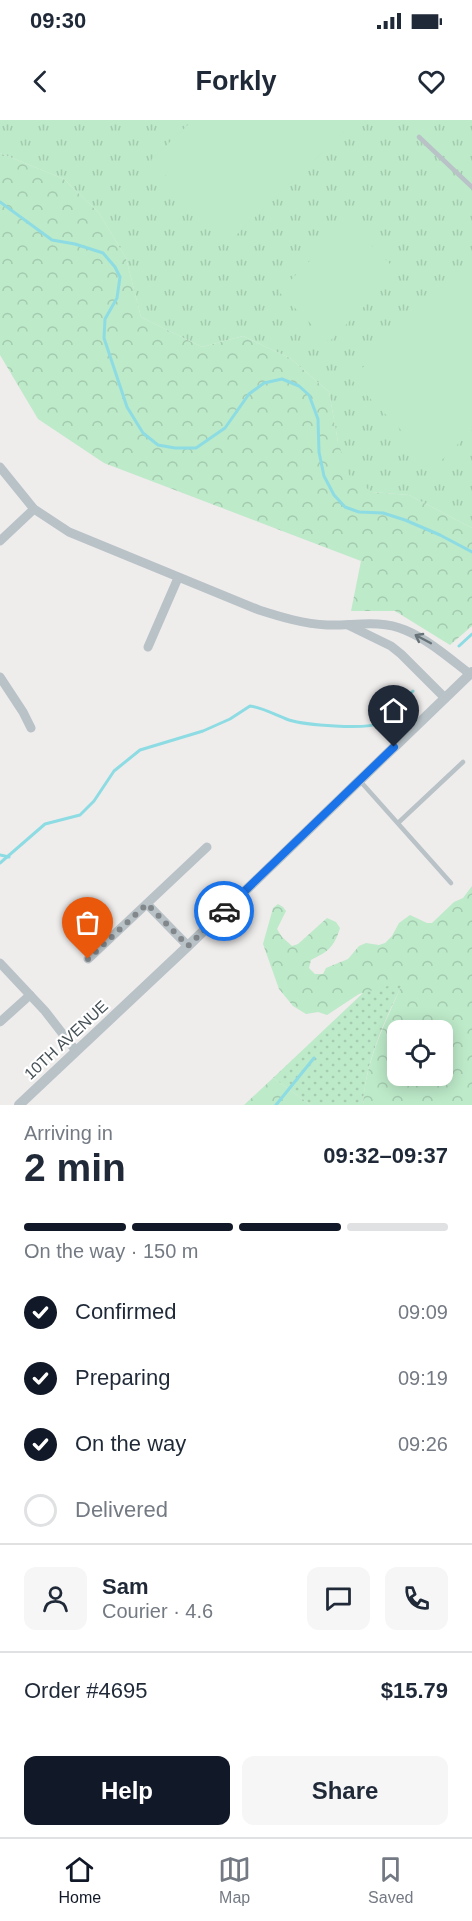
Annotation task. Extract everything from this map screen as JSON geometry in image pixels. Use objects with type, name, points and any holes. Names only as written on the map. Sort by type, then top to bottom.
[{"type":"street","points":[[0,467],[33,509],[69,532],[178,578],[288,619],[326,625],[381,623],[404,629],[432,644],[471,673]]},
{"type":"street","points":[[0,541],[33,509]]},
{"type":"street","points":[[148,646],[178,578]]},
{"type":"street","points":[[346,624],[391,646],[445,698]]},
{"type":"street","name":"10TH AVENUE","points":[[19,1105],[188,946],[471,673]]},
{"type":"street","points":[[0,677],[31,728]]},
{"type":"street","points":[[88,959],[207,847]]},
{"type":"street","points":[[147,904],[188,946]]},
{"type":"street","points":[[0,963],[45,1011],[76,1050]]},
{"type":"street","points":[[0,1022],[30,995]]},
{"type":"lane","points":[[419,137],[472,187]]},
{"type":"lane","points":[[398,823],[463,762]]},
{"type":"lane","points":[[359,780],[451,883]]},
{"type":"green space","points":[[0,120],[472,120],[472,528],[409,495],[372,492],[349,475],[338,442],[329,392],[290,358],[243,336],[202,347],[141,317],[126,258],[99,213],[64,179],[0,153]]},
{"type":"green space","points":[[193,120],[356,120],[229,242],[151,160]]},
{"type":"green space","points":[[0,153],[64,179],[99,213],[126,258],[141,317],[202,347],[243,336],[290,358],[329,392],[338,442],[372,492],[409,495],[472,528],[472,626],[450,645],[395,611],[351,611],[361,561],[104,463],[38,419],[0,355]]},
{"type":"green space","points":[[348,222],[398,272],[329,342],[279,292]]},
{"type":"green space","points":[[469,263],[472,266],[472,430],[436,466],[351,379]]},
{"type":"green space","points":[[472,886],[472,1105],[363,1105],[372,1057],[383,1026],[403,982],[359,994],[327,1015],[318,1012],[306,1014],[293,1006],[279,989],[263,944],[273,908],[278,904],[286,911],[277,929],[292,946],[298,944],[327,918],[336,922],[340,928],[333,944],[327,951],[311,960],[309,968],[315,974],[323,974],[326,968],[348,959],[359,946],[366,943],[379,945],[385,943],[399,923],[410,915],[432,923],[454,902],[463,898]]},
{"type":"green space","points":[[404,981],[383,1026],[372,1057],[363,1105],[311,1105],[273,1078],[364,992]]},
{"type":"green space","points":[[273,1078],[311,1105],[244,1105]]},
{"type":"waterway","points":[[0,202],[52,240],[75,244],[103,253],[115,267],[120,277],[117,298],[105,319],[104,338],[127,407],[143,433],[158,445],[196,448],[225,428],[249,394],[264,383],[282,379],[299,386],[309,395],[318,419],[319,452],[324,476],[334,495],[345,507],[359,512],[383,513],[405,520],[472,552]]},
{"type":"waterway","points":[[459,646],[472,634]]},
{"type":"waterway","points":[[0,863],[45,824],[80,815],[94,801],[114,771],[140,750],[203,731],[230,719],[250,706],[289,720],[308,724],[373,725],[389,717],[413,691]]},
{"type":"waterway","points":[[0,855],[9,857]]},
{"type":"waterway","points":[[276,1105],[314,1058]]},
{"type":"way so far","points":[[88,959],[147,904],[188,946],[224,911]]},
{"type":"route","points":[[224,911],[394,747]]}]
